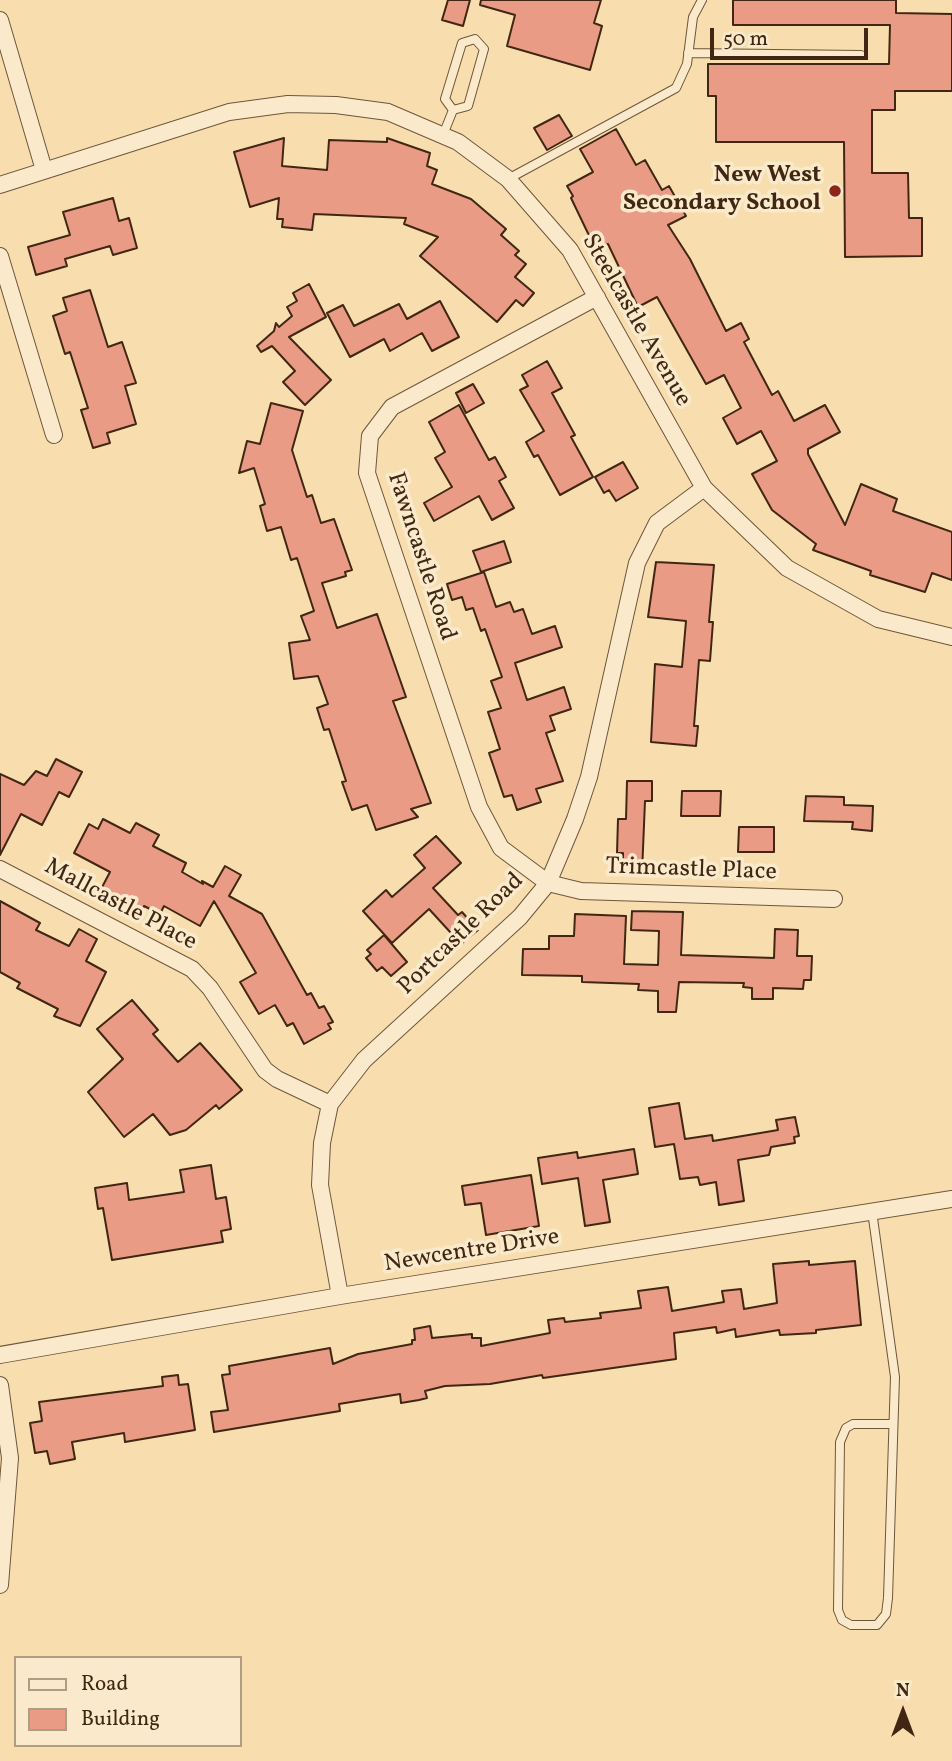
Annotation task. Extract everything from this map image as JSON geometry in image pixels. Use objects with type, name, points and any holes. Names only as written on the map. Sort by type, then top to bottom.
[{"type":"street","points":[[0,20],[3,38],[44,170]]},
{"type":"street","name":"Steelcastle Avenue","points":[[0,185],[229,113],[288,104],[336,105],[388,113],[458,142],[508,179],[570,250],[704,488],[787,568],[877,619],[952,637]]},
{"type":"street","points":[[0,257],[54,435]]},
{"type":"street","name":"Fawncastle Road","points":[[548,883],[501,848],[479,807],[367,474],[367,452],[371,432],[392,407],[597,297]]},
{"type":"street","name":"Portcastle Road","points":[[340,1296],[320,1185],[322,1143],[330,1104],[364,1060],[520,917],[548,883],[589,777],[637,563],[657,523],[704,488]]},
{"type":"street","name":"Mallcastle Place","points":[[0,869],[192,969],[210,988],[265,1070],[277,1079],[330,1104]]},
{"type":"street","name":"Trimcastle Place","points":[[548,883],[581,891],[834,899]]},
{"type":"street","name":"Newcentre Drive","points":[[0,1355],[340,1296],[952,1199]]},
{"type":"street","points":[[0,1385],[10,1458],[0,1586]]},
{"type":"lane","points":[[508,179],[676,88],[683,77],[693,17],[702,0]]},
{"type":"lane","points":[[475,39],[484,49],[468,106],[453,110],[445,99],[462,43],[475,39]]},
{"type":"lane","points":[[688,54],[861,55]]},
{"type":"lane","points":[[443,135],[453,110]]},
{"type":"lane","points":[[872,1210],[895,1377],[887,1610],[877,1625],[851,1625],[842,1620],[838,1610],[840,1442],[846,1428],[853,1424],[892,1424]]},
{"type":"building","points":[[448,0],[470,0],[463,26],[442,20]]},
{"type":"building","points":[[481,0],[601,0],[594,23],[602,26],[590,70],[507,46],[515,15],[480,5]]},
{"type":"building","points":[[733,0],[896,0],[896,13],[952,14],[952,91],[895,91],[895,110],[872,110],[872,173],[908,173],[909,218],[922,218],[922,256],[845,257],[844,142],[716,142],[716,96],[708,96],[708,64],[889,64],[890,25],[733,25]]},
{"type":"building","points":[[559,115],[572,136],[547,150],[534,128]]},
{"type":"building","points":[[616,129],[636,165],[645,160],[662,190],[669,186],[686,216],[668,225],[690,259],[726,331],[741,323],[749,339],[744,342],[772,395],[778,391],[794,421],[825,405],[840,432],[808,449],[808,454],[845,525],[861,484],[897,499],[893,511],[952,532],[952,580],[932,573],[925,592],[870,575],[871,571],[813,550],[816,544],[772,510],[752,474],[777,461],[761,431],[737,444],[723,418],[741,408],[724,375],[706,384],[657,297],[638,307],[608,244],[596,250],[571,198],[573,196],[567,186],[593,172],[580,149]]},
{"type":"building","points":[[284,138],[282,166],[327,170],[329,140],[387,142],[387,138],[430,153],[427,166],[437,170],[432,184],[471,199],[506,229],[501,235],[519,251],[515,255],[526,264],[515,277],[534,293],[523,306],[516,300],[497,322],[420,256],[438,237],[404,224],[406,218],[314,214],[312,230],[282,227],[283,219],[277,219],[279,198],[250,207],[234,152]]},
{"type":"building","points":[[113,198],[119,221],[129,218],[137,248],[113,255],[110,246],[65,259],[67,266],[36,275],[28,247],[70,235],[63,212]]},
{"type":"building","points":[[309,284],[326,317],[289,337],[331,380],[305,405],[283,382],[295,371],[272,346],[261,352],[257,346],[274,331],[276,323],[279,327],[292,316],[287,307],[297,301],[293,293]]},
{"type":"building","points":[[90,290],[108,347],[122,342],[136,383],[125,386],[136,424],[107,433],[110,443],[93,448],[81,410],[88,408],[70,352],[65,354],[53,316],[67,311],[63,298]]},
{"type":"building","points":[[440,301],[459,337],[432,351],[422,333],[390,351],[384,339],[350,357],[327,313],[343,305],[354,326],[399,304],[407,319]]},
{"type":"building","points":[[547,361],[562,388],[552,393],[575,435],[571,437],[593,477],[560,495],[538,455],[534,457],[526,442],[544,431],[520,390],[528,386],[522,375]]},
{"type":"building","points":[[473,384],[484,403],[466,413],[456,393]]},
{"type":"building","points":[[271,403],[303,411],[292,450],[307,497],[312,495],[321,523],[334,519],[352,570],[345,572],[346,576],[322,583],[337,628],[377,614],[406,697],[393,701],[431,803],[411,809],[418,817],[376,830],[367,805],[352,810],[342,782],[346,781],[329,729],[324,730],[317,708],[328,704],[318,676],[294,679],[289,643],[310,640],[301,616],[314,611],[297,558],[291,560],[281,527],[267,531],[260,506],[265,504],[254,468],[239,473],[247,441],[260,444]]},
{"type":"building","points":[[459,405],[489,460],[495,457],[506,477],[499,481],[514,508],[492,520],[479,496],[434,521],[424,503],[452,487],[435,458],[445,452],[429,422]]},
{"type":"building","points":[[623,462],[638,488],[616,501],[609,490],[604,493],[595,477]]},
{"type":"building","points":[[504,541],[511,562],[481,572],[473,551]]},
{"type":"building","points":[[656,562],[714,565],[709,622],[713,622],[710,661],[699,660],[694,726],[698,726],[696,746],[651,742],[655,664],[682,667],[686,621],[648,617]]},
{"type":"building","points":[[484,572],[496,607],[510,602],[514,612],[523,609],[532,634],[555,626],[562,647],[515,663],[527,700],[564,687],[571,709],[550,716],[555,730],[546,733],[563,781],[536,789],[541,802],[517,810],[512,795],[504,797],[489,753],[500,749],[488,712],[501,708],[491,681],[502,677],[485,629],[481,631],[473,608],[466,610],[462,597],[452,600],[447,584]]},
{"type":"building","points":[[56,759],[82,772],[69,797],[59,792],[42,825],[21,814],[0,855],[0,774],[24,785],[36,771],[47,776]]},
{"type":"building","points":[[627,781],[652,781],[652,801],[645,801],[642,873],[623,872],[623,853],[617,853],[618,819],[626,819]]},
{"type":"building","points":[[682,791],[721,791],[720,816],[681,816]]},
{"type":"building","points":[[806,796],[844,797],[844,805],[873,806],[872,831],[852,829],[853,822],[804,821]]},
{"type":"building","points":[[103,819],[130,833],[136,823],[159,835],[153,846],[186,863],[182,872],[203,884],[202,881],[213,887],[225,866],[241,875],[229,896],[262,914],[307,995],[311,993],[319,1008],[324,1006],[333,1022],[328,1024],[331,1029],[304,1044],[293,1023],[287,1026],[275,1005],[259,1014],[240,982],[256,973],[214,901],[200,926],[164,906],[160,914],[144,906],[141,913],[100,891],[110,872],[74,853],[89,824],[98,829]]},
{"type":"building","points":[[739,827],[774,827],[774,852],[738,852]]},
{"type":"building","points":[[436,836],[461,863],[433,888],[458,915],[462,912],[478,930],[461,944],[429,909],[392,943],[363,911],[386,890],[392,897],[425,868],[414,855]]},
{"type":"building","points":[[0,901],[40,923],[36,930],[69,946],[79,929],[97,939],[86,961],[106,972],[80,1026],[54,1016],[58,1009],[17,988],[20,983],[0,972]]},
{"type":"building","points":[[632,911],[683,912],[681,955],[774,958],[775,929],[798,930],[797,956],[812,956],[811,980],[804,980],[803,989],[773,988],[773,999],[752,999],[752,988],[743,987],[744,983],[679,982],[676,1012],[658,1012],[658,991],[638,990],[639,984],[582,982],[582,976],[522,975],[523,949],[549,949],[549,936],[574,936],[575,914],[626,916],[624,964],[658,965],[659,931],[631,930]]},
{"type":"building","points":[[384,935],[407,962],[391,976],[382,967],[377,971],[366,958],[371,954],[367,950]]},
{"type":"building","points":[[132,1000],[158,1030],[153,1034],[178,1062],[200,1043],[242,1090],[219,1109],[216,1105],[186,1130],[170,1135],[153,1114],[124,1137],[88,1092],[123,1059],[97,1029]]},
{"type":"building","points":[[679,1103],[685,1139],[712,1135],[713,1141],[778,1130],[776,1120],[795,1117],[799,1136],[794,1137],[795,1143],[771,1147],[769,1155],[738,1160],[744,1201],[719,1205],[716,1182],[700,1185],[698,1177],[680,1179],[674,1144],[655,1147],[649,1108]]},
{"type":"building","points":[[634,1149],[638,1174],[603,1180],[610,1222],[585,1226],[578,1178],[542,1184],[538,1158],[577,1152],[578,1158]]},
{"type":"building","points":[[211,1165],[216,1199],[226,1197],[231,1229],[221,1231],[223,1242],[112,1260],[103,1208],[98,1209],[95,1188],[127,1183],[129,1200],[184,1192],[180,1170]]},
{"type":"building","points":[[531,1175],[539,1226],[486,1235],[481,1203],[465,1205],[462,1186]]},
{"type":"building","points":[[809,1261],[809,1265],[855,1261],[861,1325],[816,1330],[816,1333],[780,1335],[779,1330],[736,1337],[735,1329],[717,1333],[716,1327],[674,1333],[676,1359],[543,1378],[542,1375],[490,1384],[445,1386],[425,1391],[427,1398],[419,1400],[401,1403],[400,1394],[339,1404],[340,1411],[214,1432],[211,1412],[228,1410],[222,1375],[230,1374],[229,1366],[330,1348],[333,1364],[358,1354],[412,1344],[412,1340],[415,1340],[414,1329],[430,1326],[432,1338],[472,1334],[472,1338],[481,1338],[481,1346],[550,1333],[548,1320],[564,1318],[565,1322],[601,1318],[600,1313],[641,1308],[638,1291],[668,1287],[672,1311],[724,1302],[722,1291],[741,1289],[744,1309],[777,1303],[773,1264]]},
{"type":"building","points":[[178,1375],[179,1385],[188,1384],[195,1430],[125,1442],[124,1433],[72,1442],[75,1459],[50,1464],[47,1451],[35,1453],[30,1423],[42,1421],[39,1402],[163,1386],[162,1377]]},
{"type":"place","name":"New West Secondary School","points":[[835,191]]}]
